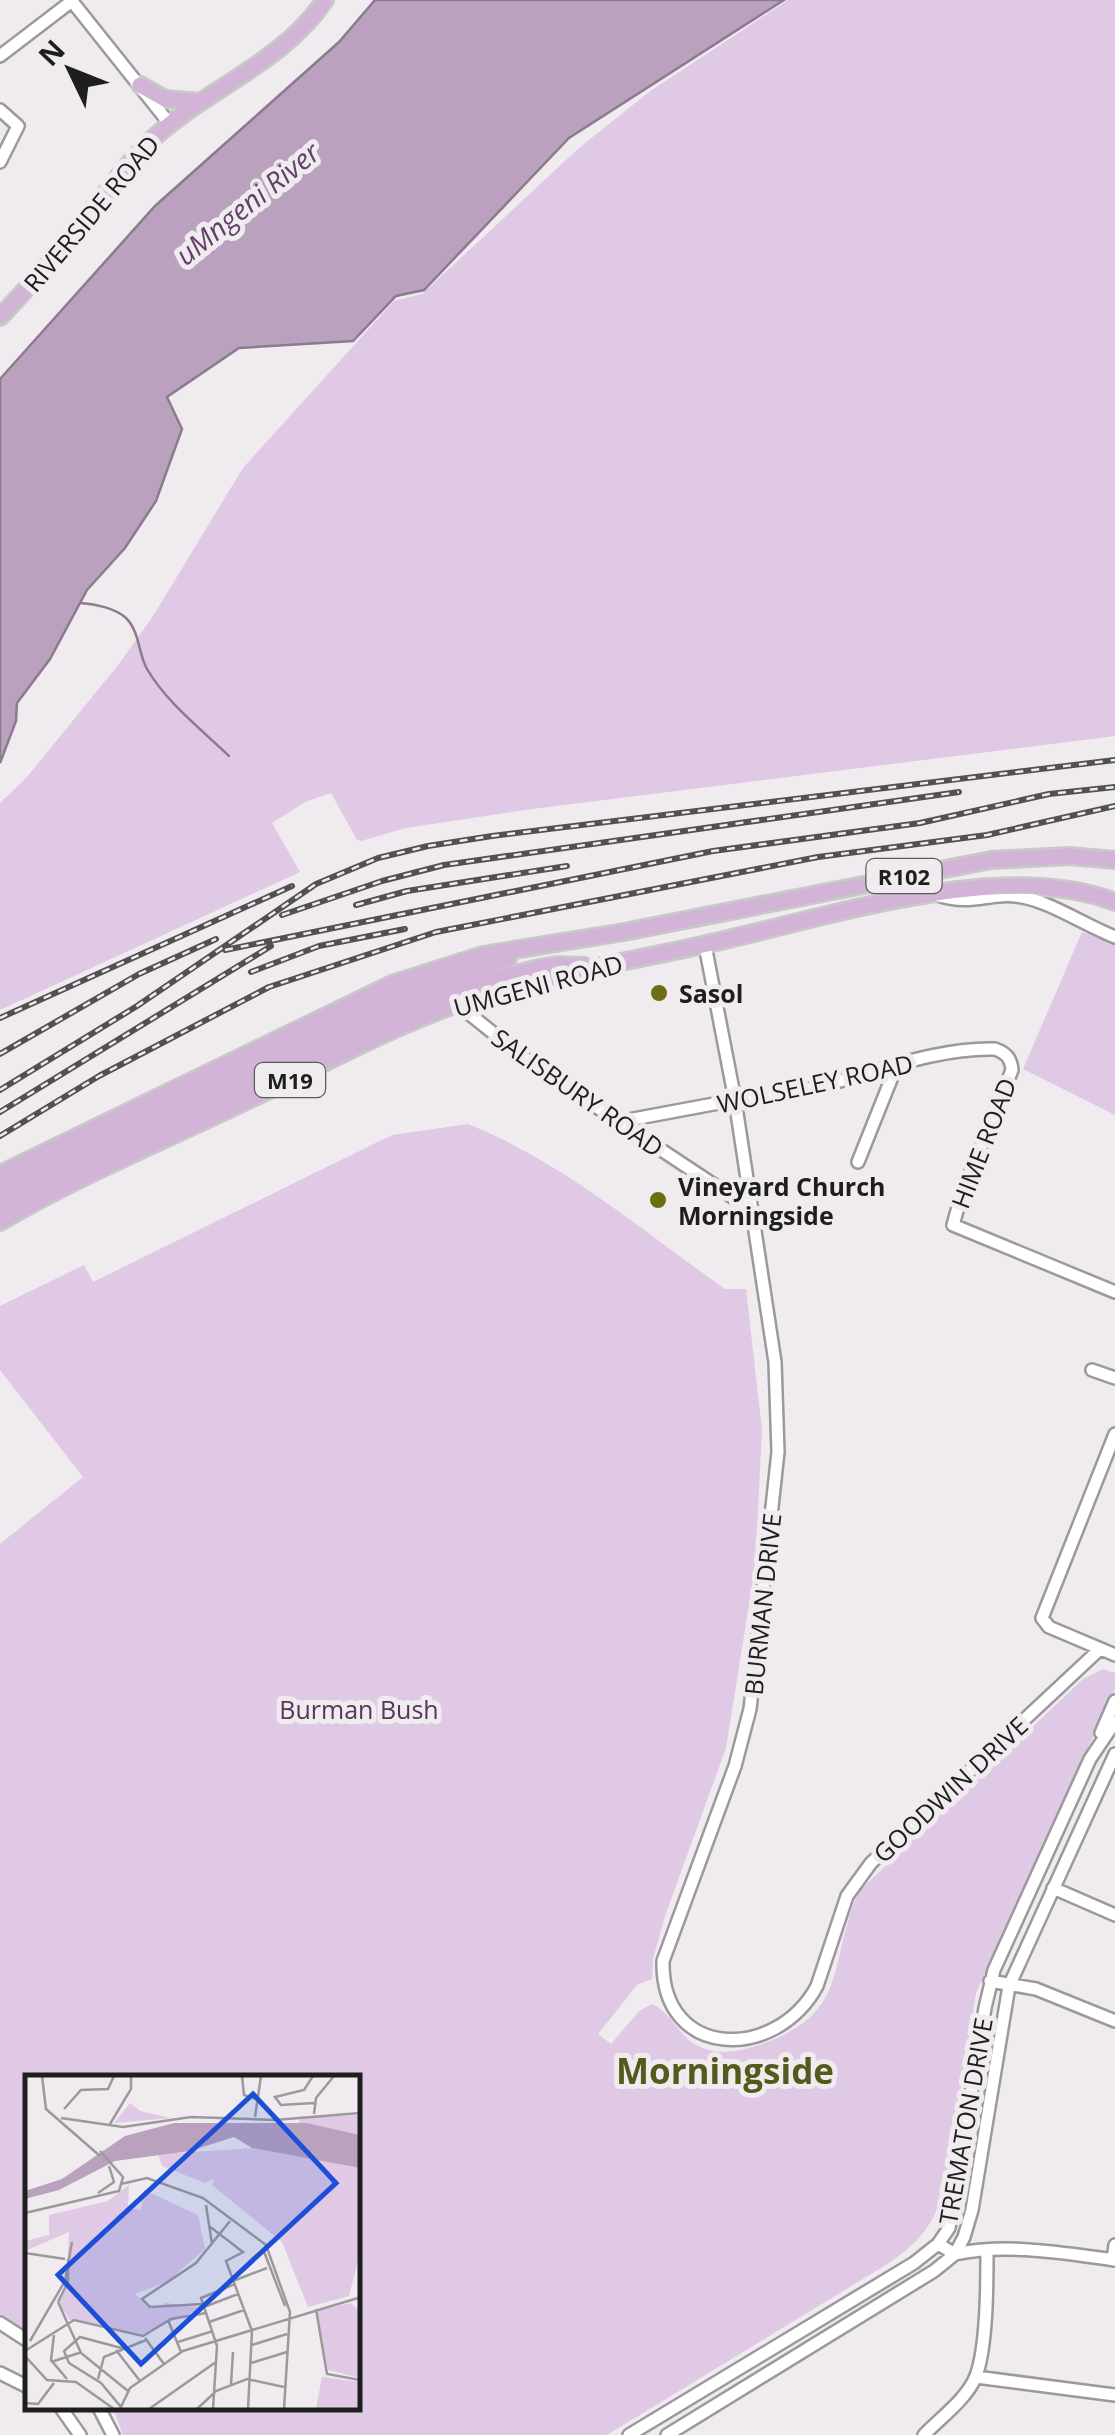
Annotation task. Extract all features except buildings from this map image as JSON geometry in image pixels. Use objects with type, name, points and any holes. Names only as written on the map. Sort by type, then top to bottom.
[{"type":"main road","name":"RIVERSIDE ROAD","points":[[0,317],[144,146],[169,123],[276,52],[325,0]]},
{"type":"main road","points":[[140,85],[165,99],[200,102]]},
{"type":"main road","name":"UMGENI ROAD","points":[[0,1174],[392,984],[483,955],[565,943],[991,860],[1069,856],[1115,860]]},
{"type":"main road","name":"UMGENI ROAD","points":[[0,1222],[137,1152],[457,1004],[592,968],[937,895],[1040,886],[1074,890],[1115,902]]},
{"type":"main road","points":[[0,1206],[135,1131],[420,987],[565,943]]},
{"type":"main road","points":[[0,1191],[436,997],[557,965],[592,968]]},
{"type":"street","points":[[0,56],[72,1],[169,123]]},
{"type":"street","points":[[0,110],[18,126],[0,162]]},
{"type":"street","points":[[937,895],[968,902],[996,897],[1027,898],[1115,937]]},
{"type":"street","name":"BURMAN DRIVE","points":[[664,1984],[663,1961],[734,1766],[755,1678],[779,1433],[775,1362],[752,1210],[705,945]]},
{"type":"street","name":"SALISBURY ROAD","points":[[457,1004],[533,1064],[752,1210]]},
{"type":"street","name":"WOLSELEY ROAD","points":[[614,1120],[800,1092],[982,1049],[1004,1052],[1011,1061]]},
{"type":"street","name":"HIME ROAD","points":[[1011,1061],[1006,1087],[962,1193],[953,1225],[1115,1292]]},
{"type":"street","points":[[858,1162],[896,1067]]},
{"type":"street","points":[[1092,1370],[1115,1378]]},
{"type":"street","points":[[1115,1434],[1043,1614],[1049,1627],[1115,1655]]},
{"type":"street","name":"GOODWIN DRIVE","points":[[664,1984],[687,2024],[721,2040],[761,2037],[789,2022],[818,1986],[847,1896],[871,1863],[1100,1649]]},
{"type":"street","points":[[1093,1754],[1115,1701]]},
{"type":"street","name":"TREMATON DRIVE","points":[[629,2435],[854,2299],[938,2244],[949,2228],[990,1981],[1093,1754],[1115,1722]]},
{"type":"street","points":[[1093,1754],[1110,1744],[1114,1755]]},
{"type":"street","name":"TREMATON DRIVE","points":[[668,2435],[920,2281],[955,2254],[964,2237],[1009,1986],[1114,1755]]},
{"type":"street","points":[[1053,1841],[1071,1848]]},
{"type":"street","points":[[1053,1888],[1115,1914]]},
{"type":"street","points":[[1000,1955],[1036,1989]]},
{"type":"street","points":[[990,1981],[1036,1989],[1115,2020]]},
{"type":"street","points":[[969,2109],[988,2110]]},
{"type":"street","points":[[924,2435],[963,2396],[976,2377],[985,2305],[981,2250],[949,2228]]},
{"type":"street","points":[[938,2244],[955,2254],[1025,2249],[1114,2260],[1115,2245]]},
{"type":"street","points":[[854,2299],[864,2315]]},
{"type":"street","points":[[0,2323],[25,2340]]},
{"type":"street","points":[[756,2358],[765,2375]]},
{"type":"street","points":[[0,2373],[25,2386]]},
{"type":"street","points":[[976,2377],[1115,2395]]},
{"type":"street","points":[[685,2401],[694,2419]]},
{"type":"street","points":[[63,2410],[80,2435]]},
{"type":"street","points":[[100,2410],[113,2435]]},
{"type":"green space","points":[[788,0],[1115,0],[1115,736],[532,809],[406,828],[361,841],[331,793],[305,802],[272,823],[300,872],[0,1010],[0,803],[27,777],[119,664],[153,616],[243,468],[394,301],[422,294],[579,148],[649,92]]},
{"type":"green space","points":[[1082,932],[1115,944],[1115,1115],[1023,1069]]},
{"type":"green space","name":"Burman Bush","points":[[468,1124],[569,1177],[725,1289],[746,1289],[762,1430],[755,1567],[726,1748],[665,1916],[653,1959],[652,1979],[637,1985],[598,2034],[611,2044],[639,2011],[652,2004],[691,2042],[713,2051],[729,2052],[759,2045],[809,2019],[831,1985],[858,1892],[1083,1679],[1103,1669],[1115,1673],[1115,1689],[976,1993],[944,2194],[922,2234],[900,2255],[607,2435],[123,2435],[114,2410],[360,2410],[360,2075],[25,2075],[25,2335],[0,2316],[0,1544],[83,1477],[0,1370],[0,1306],[84,1265],[93,1282],[392,1135]]},
{"type":"water","name":"uMngeni River","points":[[375,0],[784,0],[569,138],[424,290],[396,296],[353,341],[239,348],[167,397],[182,429],[156,501],[125,548],[87,590],[50,659],[17,703],[16,721],[0,763],[0,379],[155,206],[339,42]]},
{"type":"waterway","points":[[81,603],[111,609],[126,618],[155,681],[229,756]]},
{"type":"railway","points":[[0,1090],[137,1006],[316,884],[378,858],[492,836],[1115,760]]},
{"type":"railway","points":[[225,950],[713,851],[920,823],[1049,794],[1115,787]]},
{"type":"railway","points":[[282,915],[444,865],[959,792]]},
{"type":"railway","points":[[0,1136],[99,1076],[269,987],[436,932],[818,857],[987,835],[1115,806]]},
{"type":"railway","points":[[356,905],[407,891],[567,866]]},
{"type":"railway","points":[[0,1018],[292,886]]},
{"type":"railway","points":[[251,972],[319,946],[405,929]]},
{"type":"railway","points":[[0,1054],[139,974],[216,939]]},
{"type":"railway","points":[[0,1112],[271,946]]},
{"type":"place","name":"Sasol","points":[[659,993]]},
{"type":"place","name":"Vineyard Church Morningside","points":[[658,1200]]},
{"type":"district","name":"Morningside","points":[[725,2070]]}]
